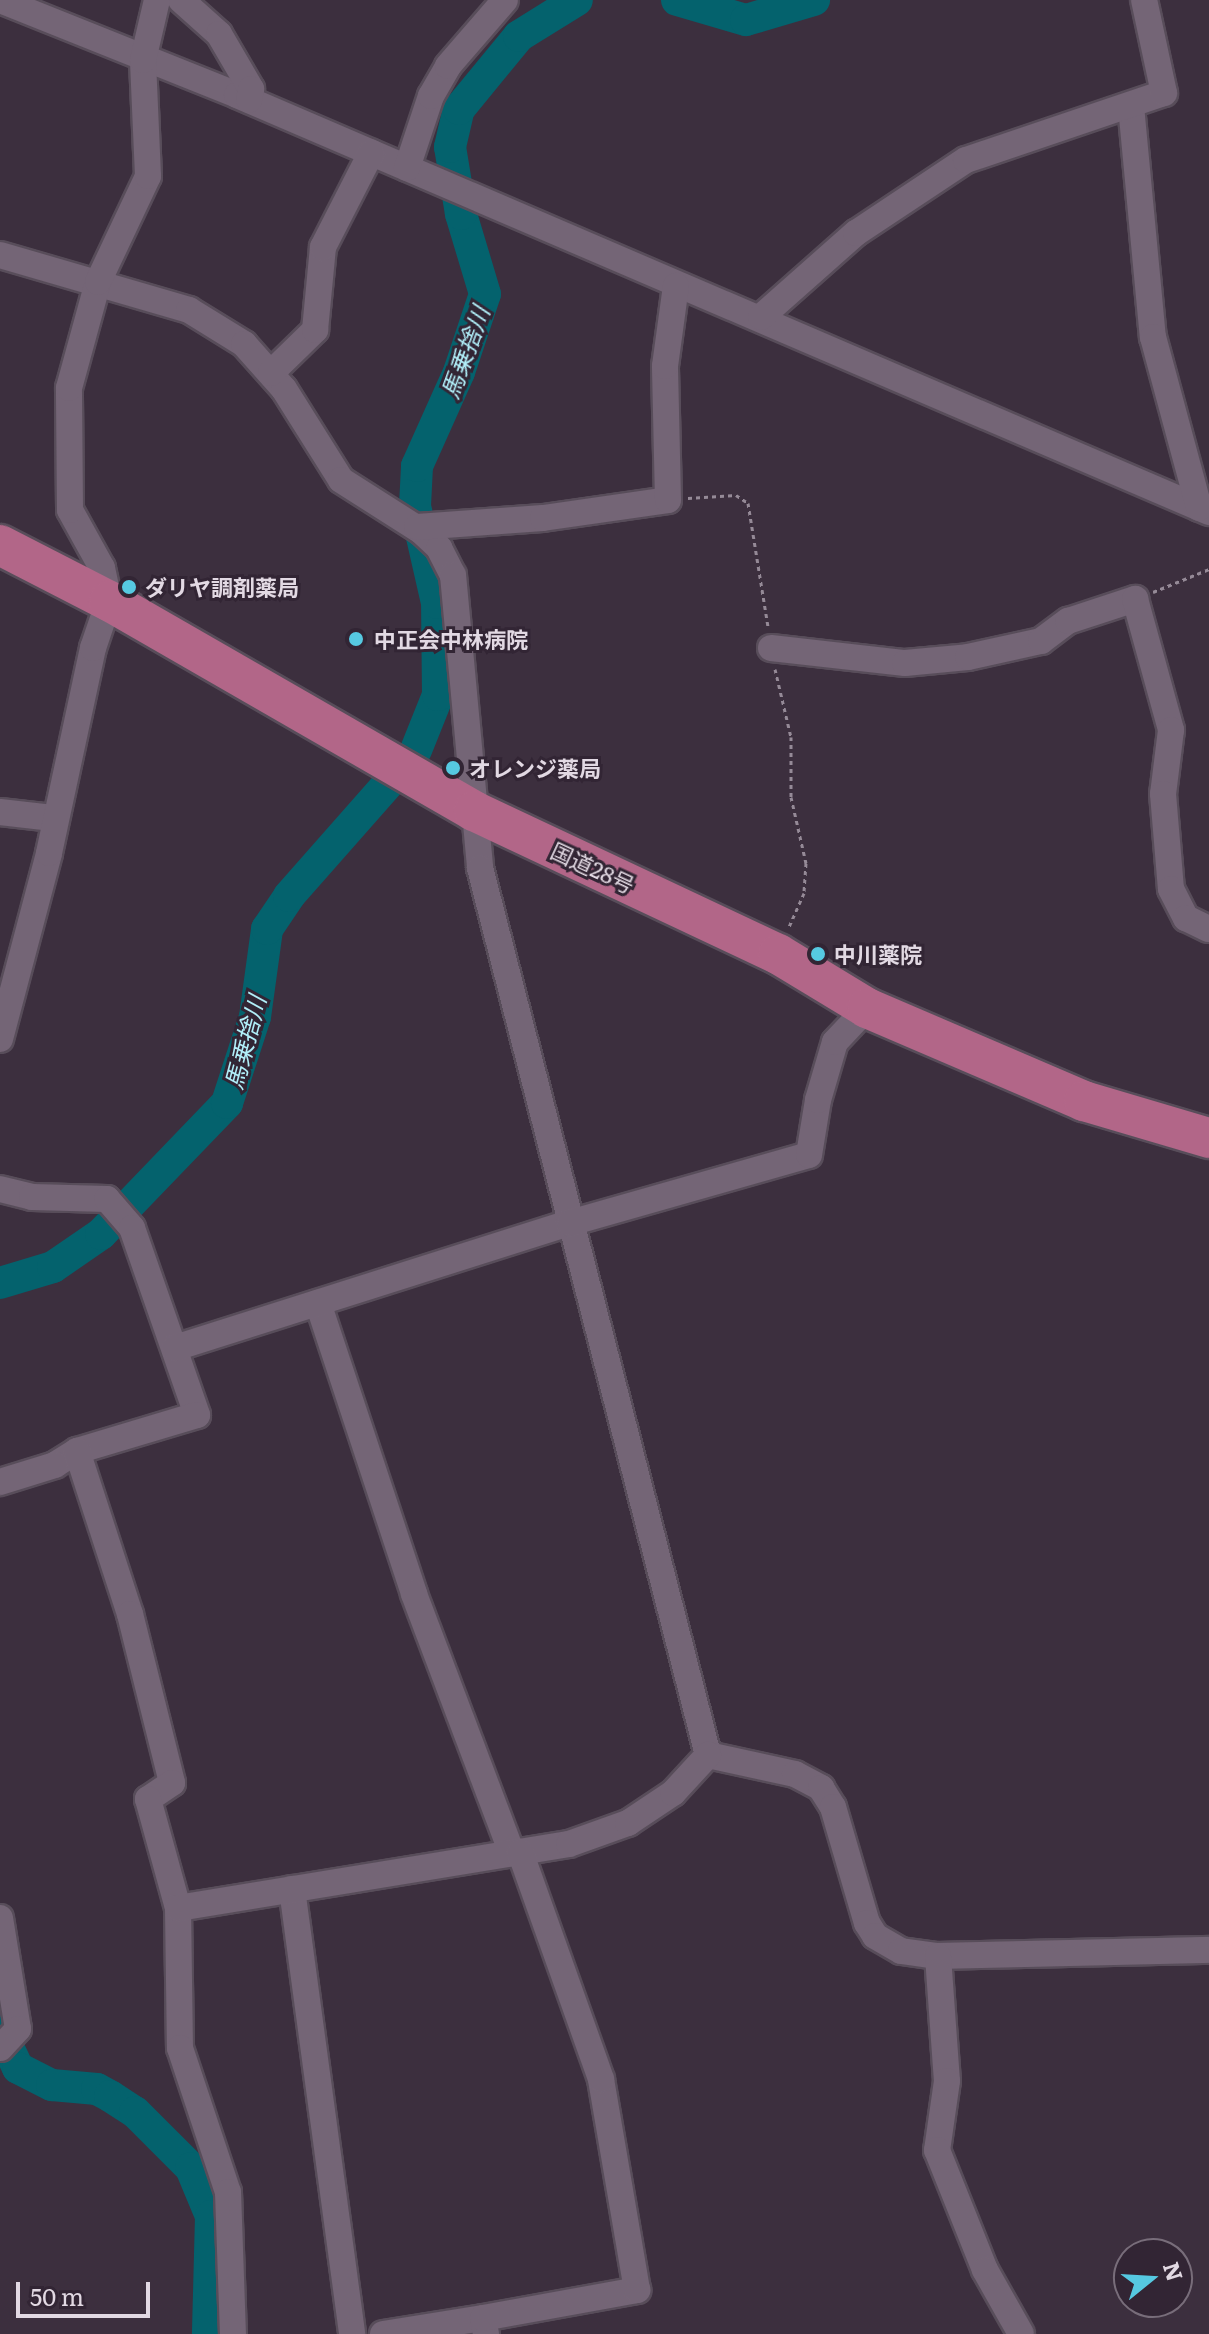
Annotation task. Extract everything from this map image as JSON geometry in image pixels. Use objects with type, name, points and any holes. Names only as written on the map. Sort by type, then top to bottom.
[{"type":"highway","name":"国道28号","points":[[0,545],[109,601],[474,811],[778,954],[867,1008],[1084,1101],[1209,1138]]},
{"type":"street","points":[[0,0],[249,100],[676,286],[761,317],[1204,510]]},
{"type":"street","points":[[0,1039],[93,648],[109,601],[102,568],[70,510],[69,388],[98,282],[148,176],[143,60],[157,0]]},
{"type":"street","points":[[181,0],[219,34],[251,89],[249,100]]},
{"type":"street","points":[[761,317],[856,233],[966,160],[1164,93],[1144,0]]},
{"type":"street","points":[[407,168],[431,96],[467,38],[499,2]]},
{"type":"street","points":[[1131,106],[1153,337],[1204,510]]},
{"type":"street","points":[[271,373],[315,330],[323,247],[371,153]]},
{"type":"street","points":[[0,255],[189,310],[244,344],[271,373],[341,480],[417,527],[439,548],[453,575],[480,868],[495,936],[708,1755]]},
{"type":"street","points":[[417,527],[543,518],[668,500],[665,366],[676,286]]},
{"type":"street","points":[[771,648],[905,663],[968,657],[1041,641],[1068,621],[1135,599],[1171,730],[1163,819],[1171,889],[1186,918],[1209,929]]},
{"type":"street","points":[[0,812],[53,818]]},
{"type":"street","points":[[175,1348],[570,1223],[809,1155],[835,1042],[867,1008]]},
{"type":"street","points":[[0,1189],[32,1197],[107,1199],[132,1228],[197,1415],[77,1451],[55,1465],[0,1482]]},
{"type":"street","points":[[318,1303],[414,1594],[601,2079],[637,2290],[484,2326],[383,2334]]},
{"type":"street","points":[[77,1451],[130,1614],[172,1783],[148,1799],[178,1908],[180,2048],[228,2192],[233,2334]]},
{"type":"street","points":[[178,1908],[569,1844],[628,1823],[673,1793],[708,1755]]},
{"type":"street","points":[[708,1755],[795,1774],[821,1788],[833,1807],[875,1936],[901,1951],[938,1956],[1209,1950]]},
{"type":"street","points":[[292,1889],[352,2334]]},
{"type":"street","points":[[0,1918],[18,2029],[0,2048]]},
{"type":"street","points":[[938,1956],[947,2081],[937,2150],[985,2270],[1021,2334]]},
{"type":"path","points":[[668,500],[736,495],[748,503],[771,648],[791,737],[791,797],[806,863],[804,893],[778,954]]},
{"type":"path","points":[[1135,599],[1209,569]]},
{"type":"waterway","name":"馬乗捨川","points":[[416,750],[438,695],[437,603],[415,506],[417,466],[459,372],[485,294],[461,214],[450,147],[459,109],[519,36],[577,0]]},
{"type":"waterway","name":"馬乗捨川","points":[[677,0],[746,20],[814,0]]},
{"type":"waterway","name":"馬乗捨川","points":[[0,1283],[53,1267],[101,1234],[227,1103],[255,1017],[267,929],[289,896],[392,779]]},
{"type":"waterway","name":"馬乗捨川","points":[[0,2030],[18,2068],[52,2085],[97,2089],[110,2096],[135,2112],[191,2168],[211,2216],[208,2334]]},
{"type":"place","name":"ダリヤ調剤薬局","points":[[129,587]]},
{"type":"place","name":"中正会中林病院","points":[[356,639]]},
{"type":"place","name":"オレンジ薬局","points":[[453,768]]},
{"type":"place","name":"中川薬院","points":[[818,954]]}]
